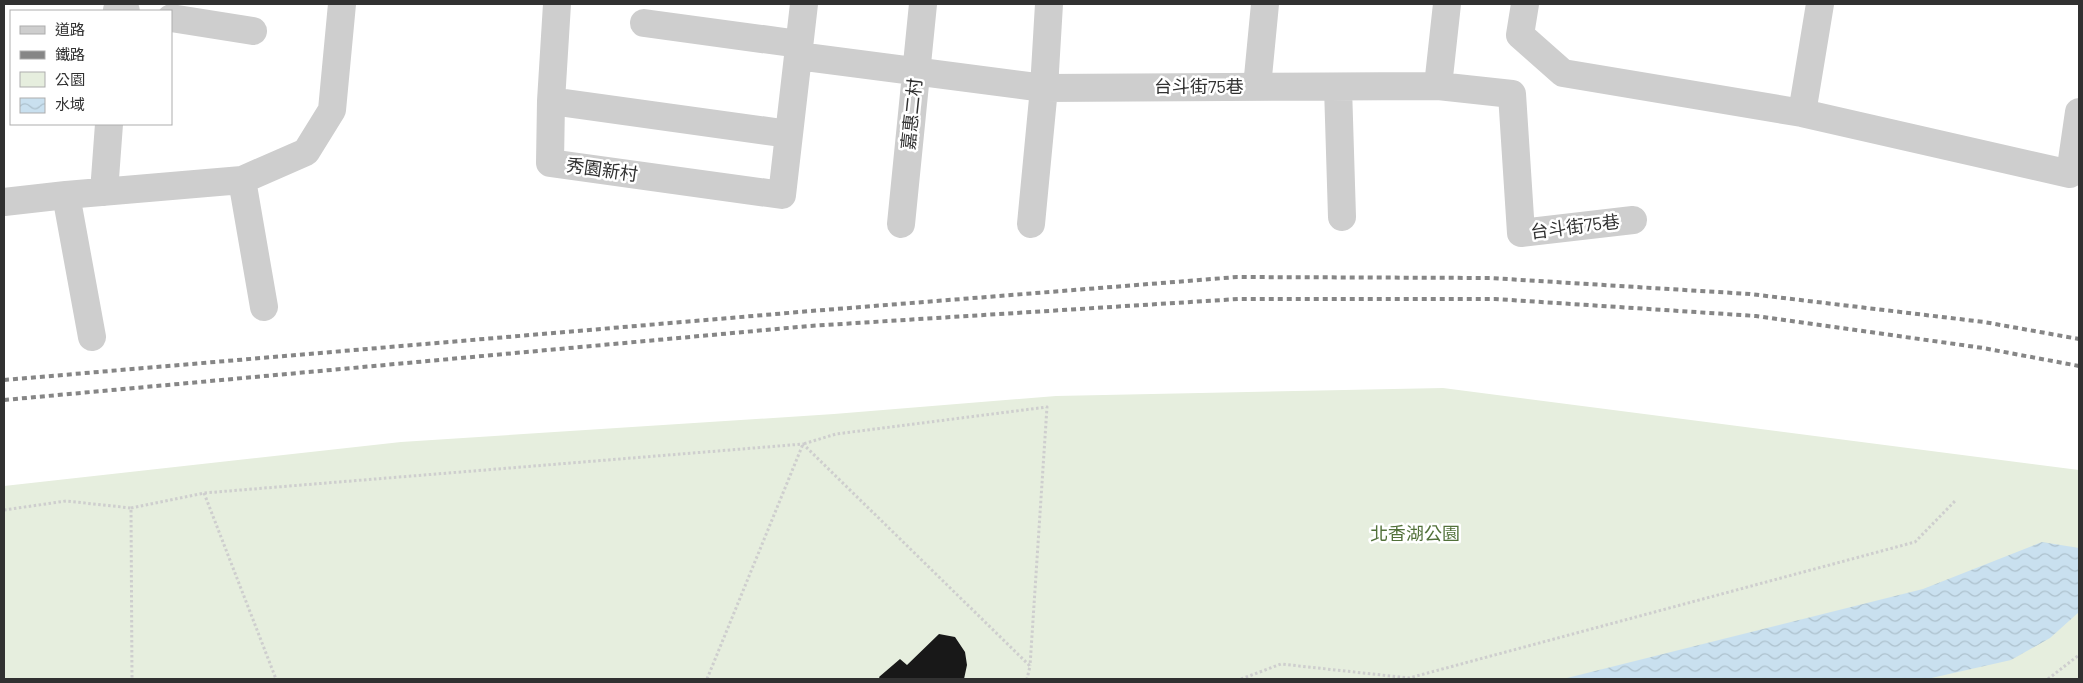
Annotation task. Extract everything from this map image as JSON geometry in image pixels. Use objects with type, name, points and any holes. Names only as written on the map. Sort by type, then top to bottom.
[{"type":"street","points":[[4,202],[242,180],[306,152],[332,110],[342,4]]},
{"type":"street","name":"秀園新村","points":[[557,4],[551,100],[550,163],[782,195],[789,134]]},
{"type":"street","points":[[551,100],[789,134],[804,4]]},
{"type":"street","name":"嘉惠二村","points":[[901,224],[923,4]]},
{"type":"street","points":[[1031,224],[1044,88],[1049,4]]},
{"type":"street","points":[[1258,87],[1265,4]]},
{"type":"street","points":[[1438,86],[1446,4]]},
{"type":"street","points":[[1525,4],[1520,35],[1563,73],[1802,113],[2070,174],[2079,112]]},
{"type":"street","points":[[1802,113],[1820,4]]},
{"type":"street","points":[[172,18],[253,31]]},
{"type":"street","name":"台斗街75巷","points":[[644,23],[916,70],[1044,88],[1438,86],[1512,94],[1521,233],[1633,220]]},
{"type":"street","points":[[1338,87],[1342,216]]},
{"type":"street","points":[[104,192],[109,125]]},
{"type":"street","points":[[242,180],[264,307]]},
{"type":"street","points":[[66,195],[92,337]]},
{"type":"path","points":[[4,510],[66,501],[130,508],[204,493],[803,444],[836,434],[1047,407],[1030,666],[1026,679]]},
{"type":"path","points":[[803,444],[1030,666]]},
{"type":"path","points":[[707,679],[803,444]]},
{"type":"path","points":[[204,493],[276,679]]},
{"type":"path","points":[[1241,679],[1281,664],[1408,678],[1915,542],[1955,501]]},
{"type":"path","points":[[130,508],[132,679]]},
{"type":"path","points":[[2048,679],[2079,655]]},
{"type":"green space","name":"北香湖公園","points":[[1443,388],[2079,470],[2079,679],[4,679],[4,486],[401,442],[834,414],[1056,396]]},
{"type":"water","points":[[2042,542],[2079,548],[2079,612],[2050,638],[2011,660],[1927,679],[1563,679],[1923,589]]},
{"type":"building","points":[[939,634],[955,637],[965,652],[967,665],[964,679],[880,679],[879,677],[900,659],[907,665]]},
{"type":"railway","points":[[4,380],[811,311],[1237,277],[1490,278],[1750,294],[1984,322],[2079,339]]},
{"type":"railway","points":[[4,400],[809,326],[1238,299],[1495,299],[1756,316],[1983,348],[2079,366]]}]
